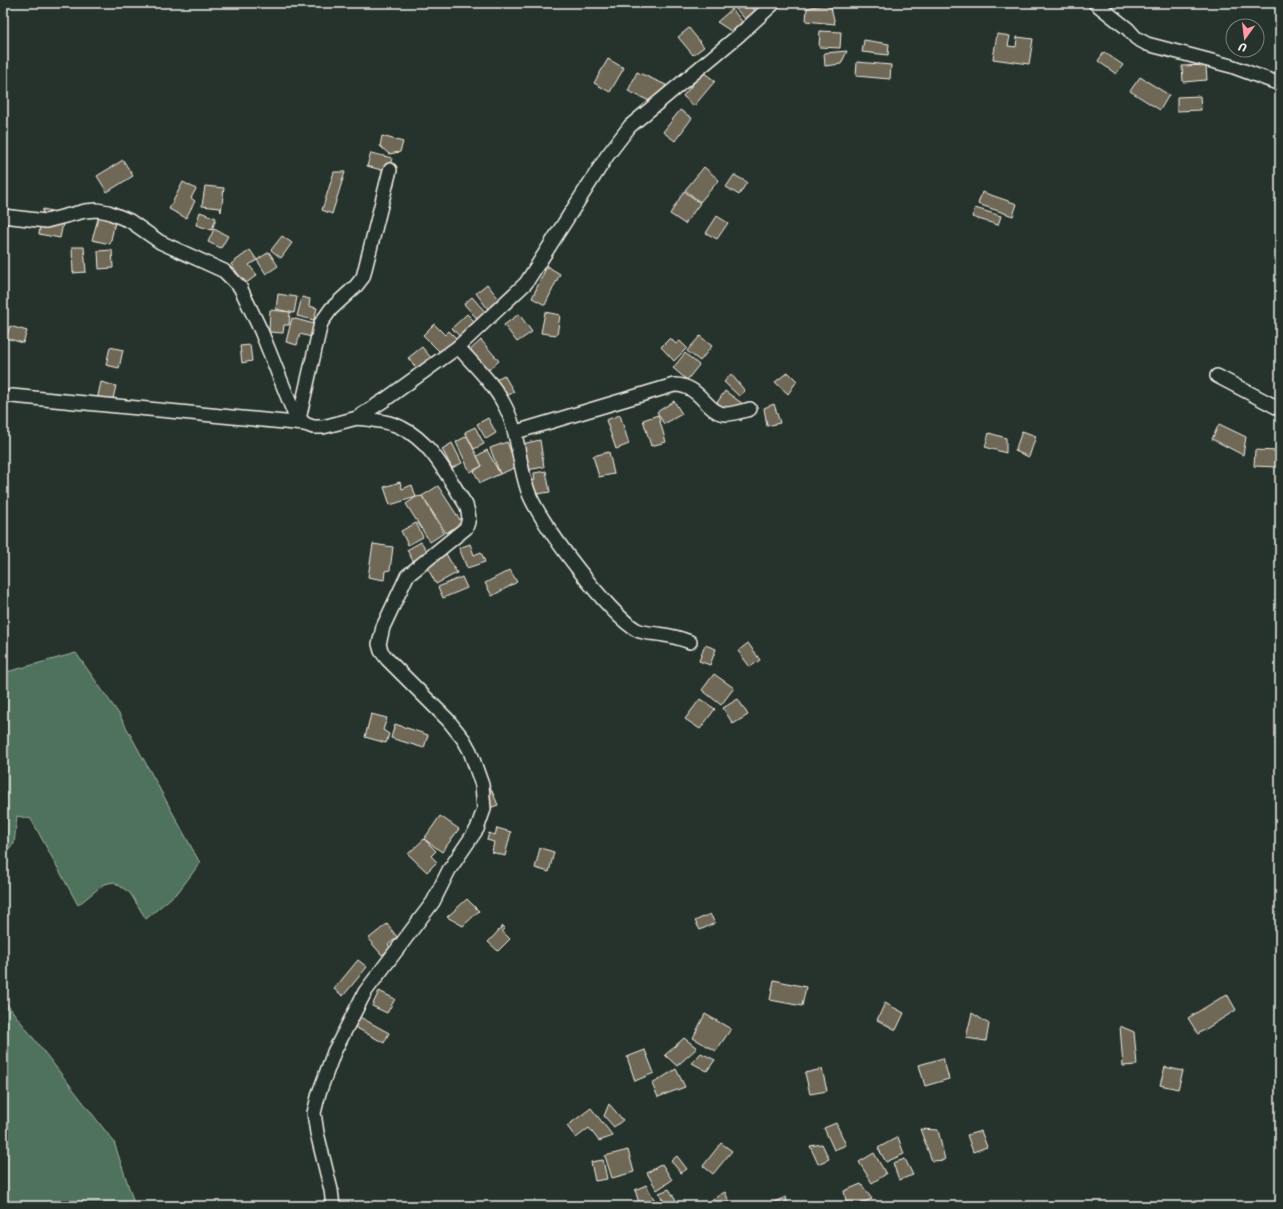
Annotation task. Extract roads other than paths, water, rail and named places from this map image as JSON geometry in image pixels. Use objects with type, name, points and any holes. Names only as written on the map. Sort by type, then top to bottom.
[{"type":"street","points":[[12,396],[302,422],[313,427],[323,427],[357,418],[458,347],[526,283],[607,156],[630,126],[738,36],[774,3]]},
{"type":"street","points":[[1095,3],[1128,29],[1136,38],[1147,44],[1231,66],[1280,84]]},
{"type":"street","points":[[302,422],[321,324],[331,309],[356,286],[362,277],[390,170]]},
{"type":"street","points":[[3,216],[46,221],[85,211],[97,210],[108,212],[130,222],[160,242],[224,271],[240,286],[261,331],[294,413],[302,422]]},
{"type":"street","points":[[458,347],[496,391],[505,406],[516,432],[527,490],[534,505],[588,583],[637,630],[670,636],[690,642]]},
{"type":"street","points":[[1217,376],[1280,409]]},
{"type":"street","points":[[516,432],[674,385],[683,385],[692,390],[717,412],[725,415],[750,408]]},
{"type":"street","points":[[333,1206],[332,1190],[317,1133],[314,1113],[319,1093],[332,1059],[365,992],[433,902],[449,870],[477,830],[484,809],[482,785],[470,751],[464,740],[448,720],[387,659],[381,651],[380,644],[383,627],[407,576],[466,528],[469,521],[469,514],[466,506],[431,450],[416,436],[402,428],[385,422],[357,418]]}]
